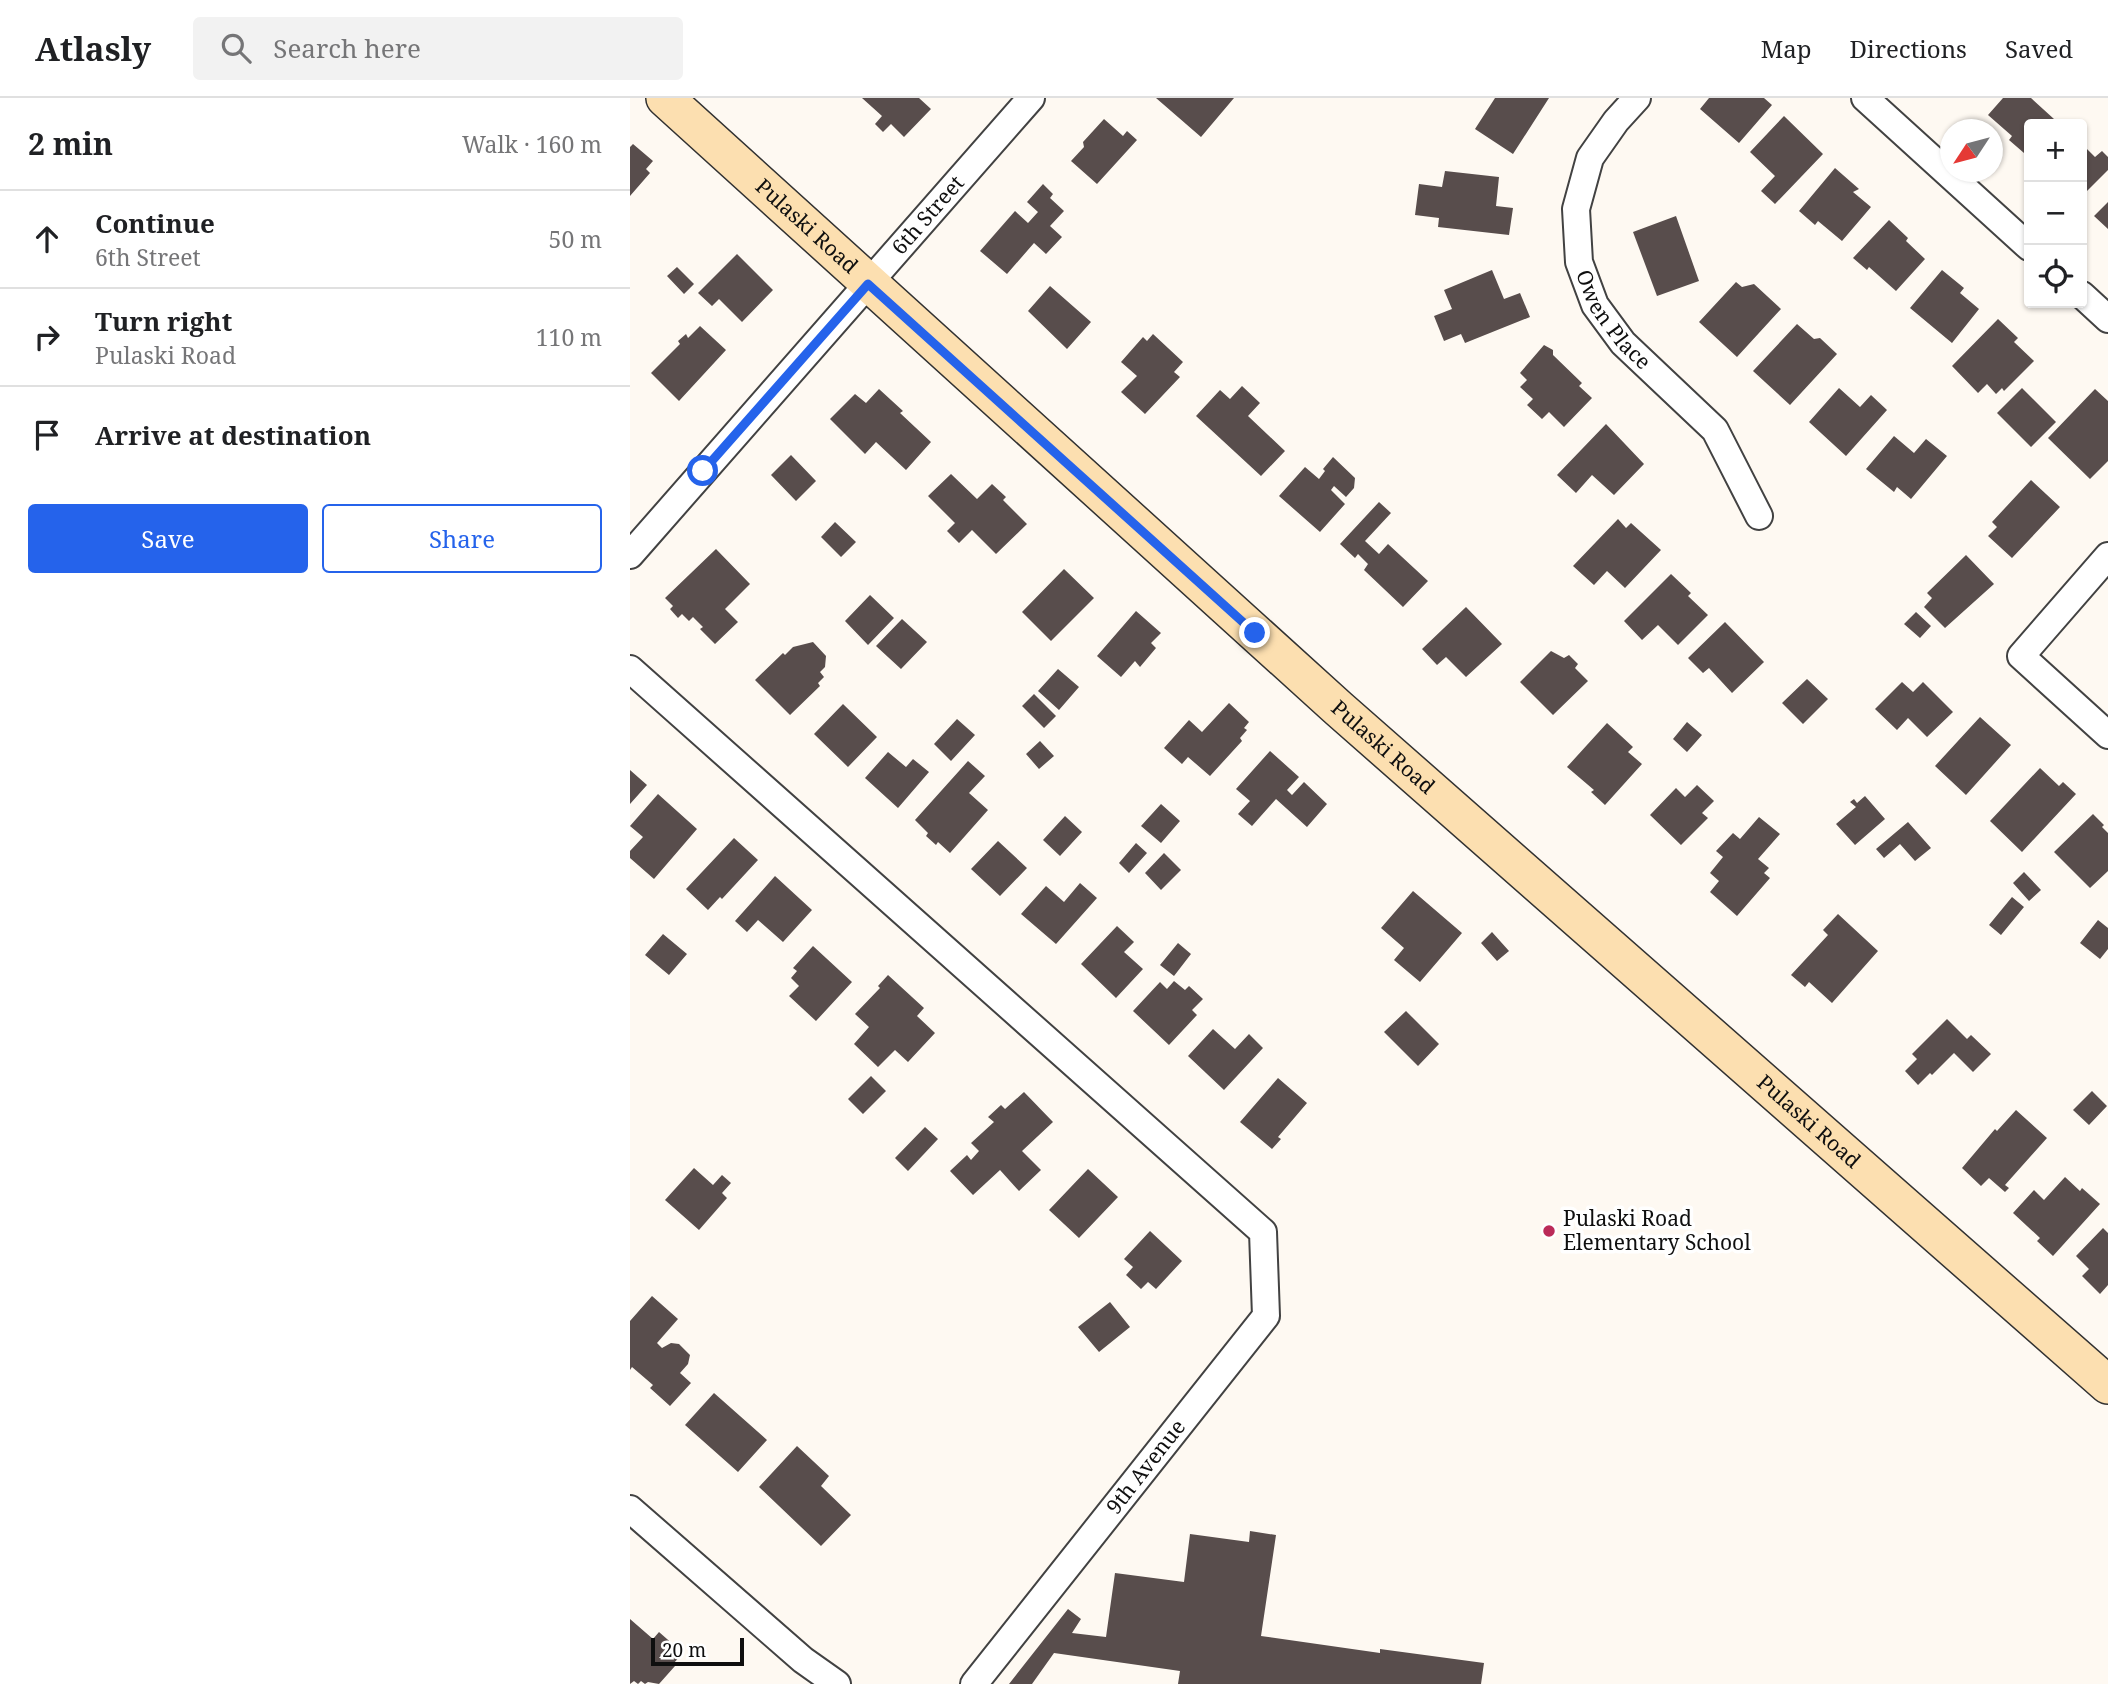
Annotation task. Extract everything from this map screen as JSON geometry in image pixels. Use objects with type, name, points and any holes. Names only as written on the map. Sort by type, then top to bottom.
[{"type":"main road","name":"Pulaski Road","points":[[666,98],[1338,708],[2108,1385]]},
{"type":"street","name":"6th Street","points":[[630,555],[1031,98]]},
{"type":"street","name":"Owen Place","points":[[1637,98],[1616,121],[1590,158],[1576,209],[1579,262],[1595,305],[1623,343],[1715,430],[1759,516]]},
{"type":"street","points":[[1865,98],[2027,245]]},
{"type":"street","points":[[2087,300],[2108,319]]},
{"type":"street","points":[[2108,556],[2021,656],[2108,735]]},
{"type":"street","name":"9th Avenue","points":[[630,669],[1263,1232],[1266,1317],[974,1684]]},
{"type":"street","points":[[630,1509],[803,1660],[837,1684]]},
{"type":"building","points":[[862,98],[919,98],[931,109],[904,137],[891,124],[883,132],[875,124],[882,116]]},
{"type":"building","points":[[1156,98],[1234,98],[1201,137]]},
{"type":"building","points":[[1495,98],[1549,98],[1513,154],[1475,129]]},
{"type":"building","points":[[1709,98],[1764,98],[1772,105],[1739,143],[1700,109]]},
{"type":"building","points":[[2003,98],[2031,98],[2054,119],[2024,119],[2024,153],[2009,140],[2012,136],[2003,128],[2003,119],[1993,119],[1988,115]]},
{"type":"building","points":[[1784,116],[1823,154],[1775,204],[1761,191],[1775,176],[1750,152]]},
{"type":"building","points":[[1104,119],[1123,136],[1127,131],[1137,140],[1097,184],[1071,161],[1084,147],[1083,142]]},
{"type":"building","points":[[633,144],[653,161],[646,169],[650,173],[630,196],[630,147]]},
{"type":"building","points":[[2087,149],[2095,157],[2102,151],[2108,157],[2108,170],[2087,191]]},
{"type":"building","points":[[1835,168],[1859,189],[1853,192],[1871,207],[1842,241],[1818,221],[1815,225],[1799,211]]},
{"type":"building","points":[[1445,171],[1499,177],[1496,206],[1513,208],[1509,235],[1438,227],[1439,218],[1415,215],[1419,184],[1442,187]]},
{"type":"building","points":[[1043,184],[1053,194],[1050,198],[1064,211],[1050,226],[1062,237],[1046,254],[1034,243],[1007,274],[980,251],[1015,211],[1028,223],[1038,212],[1027,202]]},
{"type":"building","points":[[2108,202],[2108,229],[2094,216]]},
{"type":"building","points":[[1676,216],[1699,281],[1657,296],[1633,232]]},
{"type":"building","points":[[1889,220],[1925,259],[1896,291],[1869,267],[1867,270],[1853,258]]},
{"type":"building","points":[[737,254],[773,290],[742,322],[719,299],[712,306],[698,293]]},
{"type":"building","points":[[677,267],[694,284],[684,294],[667,276]]},
{"type":"building","points":[[1492,270],[1504,299],[1520,293],[1530,317],[1465,343],[1461,334],[1444,341],[1434,316],[1452,309],[1444,290]]},
{"type":"building","points":[[1942,270],[1964,288],[1960,293],[1979,309],[1952,343],[1910,308]]},
{"type":"building","points":[[1736,282],[1742,287],[1754,284],[1781,309],[1737,357],[1699,322]]},
{"type":"building","points":[[1050,286],[1091,322],[1067,349],[1028,311]]},
{"type":"building","points":[[1998,319],[2018,338],[2014,342],[2034,361],[2004,391],[2002,388],[1996,394],[1987,384],[1978,393],[1952,366]]},
{"type":"building","points":[[1797,324],[1814,339],[1820,338],[1837,354],[1790,405],[1753,371]]},
{"type":"building","points":[[700,326],[726,350],[679,401],[651,373],[680,344],[678,341],[686,334],[688,338]]},
{"type":"building","points":[[1153,334],[1183,362],[1174,372],[1180,377],[1145,414],[1121,392],[1137,376],[1121,362],[1143,337],[1147,341]]},
{"type":"building","points":[[1544,345],[1553,350],[1553,355],[1582,383],[1579,386],[1592,398],[1564,427],[1549,412],[1542,419],[1527,405],[1533,399],[1520,387],[1527,380],[1520,373]]},
{"type":"building","points":[[1242,386],[1260,403],[1248,416],[1285,451],[1261,476],[1196,416],[1220,390],[1230,399]]},
{"type":"building","points":[[1839,388],[1860,407],[1871,395],[1887,410],[1846,456],[1809,422]]},
{"type":"building","points":[[2022,388],[2056,422],[2031,447],[1997,413]]},
{"type":"building","points":[[879,389],[931,442],[906,470],[876,442],[865,454],[830,419],[855,394],[866,403]]},
{"type":"building","points":[[2095,389],[2108,401],[2108,461],[2090,479],[2048,438]]},
{"type":"building","points":[[1606,424],[1644,464],[1614,495],[1592,475],[1576,493],[1557,475]]},
{"type":"building","points":[[1894,436],[1914,453],[1926,439],[1947,456],[1911,499],[1897,487],[1894,492],[1866,469]]},
{"type":"building","points":[[791,455],[816,481],[796,501],[771,475]]},
{"type":"building","points":[[1333,457],[1355,478],[1354,488],[1346,497],[1334,486],[1331,490],[1345,504],[1320,532],[1279,496],[1305,467],[1319,479]]},
{"type":"building","points":[[951,474],[977,499],[992,484],[1006,497],[1003,500],[1027,524],[996,554],[972,530],[959,543],[947,531],[955,523],[928,496]]},
{"type":"building","points":[[2031,480],[2060,507],[2012,558],[1988,536],[1997,527],[1992,522]]},
{"type":"building","points":[[1379,502],[1391,513],[1365,541],[1379,554],[1388,544],[1428,581],[1403,607],[1364,570],[1368,564],[1358,554],[1355,558],[1340,544]]},
{"type":"building","points":[[1618,519],[1626,528],[1631,523],[1661,550],[1625,588],[1607,571],[1594,585],[1573,566]]},
{"type":"building","points":[[835,522],[856,542],[841,557],[821,537]]},
{"type":"building","points":[[716,549],[750,584],[725,609],[738,622],[715,644],[700,629],[703,627],[693,617],[689,621],[682,614],[678,618],[670,609],[673,606],[665,598]]},
{"type":"building","points":[[1966,555],[1994,584],[1945,628],[1924,607],[1932,598],[1927,593]]},
{"type":"building","points":[[1064,569],[1094,598],[1051,641],[1022,612]]},
{"type":"building","points":[[1671,574],[1691,593],[1688,596],[1708,615],[1678,645],[1658,625],[1642,640],[1624,621]]},
{"type":"building","points":[[870,595],[894,618],[868,645],[845,621]]},
{"type":"building","points":[[1466,607],[1502,644],[1466,677],[1446,657],[1437,665],[1422,649]]},
{"type":"building","points":[[1136,611],[1161,633],[1151,643],[1156,648],[1140,667],[1135,661],[1121,677],[1097,656]]},
{"type":"building","points":[[1916,612],[1931,626],[1920,638],[1904,624]]},
{"type":"building","points":[[902,619],[927,642],[901,669],[876,646]]},
{"type":"building","points":[[1725,622],[1764,662],[1732,693],[1709,668],[1703,673],[1688,658]]},
{"type":"building","points":[[813,642],[826,656],[825,667],[820,672],[824,677],[818,683],[820,686],[790,715],[755,680],[783,653],[785,655],[793,647]]},
{"type":"building","points":[[1551,651],[1564,658],[1569,655],[1578,664],[1575,668],[1588,681],[1553,715],[1520,682]]},
{"type":"building","points":[[1058,669],[1079,687],[1059,710],[1038,691]]},
{"type":"building","points":[[1807,679],[1828,699],[1803,724],[1782,703]]},
{"type":"building","points":[[1902,682],[1913,692],[1923,682],[1953,712],[1927,737],[1908,718],[1897,730],[1875,709]]},
{"type":"building","points":[[1034,694],[1056,716],[1044,728],[1022,706]]},
{"type":"building","points":[[1229,703],[1249,722],[1244,728],[1247,730],[1240,738],[1242,741],[1210,776],[1188,757],[1182,764],[1164,748],[1189,720],[1202,732]]},
{"type":"building","points":[[843,704],[877,737],[848,767],[814,734]]},
{"type":"building","points":[[1980,717],[2011,745],[1966,795],[1935,766]]},
{"type":"building","points":[[957,719],[975,735],[951,761],[934,744]]},
{"type":"building","points":[[1687,722],[1702,735],[1687,752],[1673,739]]},
{"type":"building","points":[[1607,723],[1633,747],[1628,752],[1642,764],[1605,805],[1591,792],[1594,790],[1567,767]]},
{"type":"building","points":[[1040,741],[1054,756],[1039,769],[1026,754]]},
{"type":"building","points":[[1270,751],[1299,777],[1287,790],[1292,795],[1304,782],[1327,804],[1307,827],[1276,799],[1252,826],[1238,814],[1250,801],[1236,789]]},
{"type":"building","points":[[888,752],[906,767],[913,759],[929,772],[898,808],[865,778]]},
{"type":"building","points":[[968,761],[985,776],[969,793],[988,810],[950,853],[926,836],[928,833],[915,820]]},
{"type":"building","points":[[2040,768],[2059,786],[2063,782],[2076,794],[2022,852],[1990,821]]},
{"type":"building","points":[[630,770],[647,785],[630,804]]},
{"type":"building","points":[[1697,785],[1714,801],[1702,813],[1708,818],[1681,845],[1650,815],[1676,788],[1685,797]]},
{"type":"building","points":[[658,794],[697,829],[654,879],[630,858],[630,851],[643,837],[630,826]]},
{"type":"building","points":[[1865,796],[1885,819],[1855,845],[1836,824],[1856,807],[1850,802],[1854,799],[1857,803]]},
{"type":"building","points":[[1161,804],[1180,821],[1161,843],[1141,826]]},
{"type":"building","points":[[2093,814],[2108,833],[2108,871],[2090,888],[2054,852]]},
{"type":"building","points":[[1065,816],[1082,832],[1060,856],[1043,840]]},
{"type":"building","points":[[1759,817],[1780,834],[1758,859],[1769,868],[1764,873],[1770,878],[1737,916],[1710,892],[1719,881],[1710,873],[1723,857],[1716,851],[1733,833],[1740,839]]},
{"type":"building","points":[[1908,822],[1931,848],[1915,861],[1900,844],[1884,858],[1876,849]]},
{"type":"building","points":[[734,838],[758,860],[722,899],[720,897],[708,910],[686,889]]},
{"type":"building","points":[[998,841],[1027,868],[1000,896],[971,869]]},
{"type":"building","points":[[1136,843],[1147,853],[1129,873],[1119,863]]},
{"type":"building","points":[[1164,853],[1181,870],[1161,890],[1145,873]]},
{"type":"building","points":[[2024,872],[2041,890],[2029,901],[2013,883]]},
{"type":"building","points":[[775,876],[812,910],[783,942],[758,920],[747,932],[735,921]]},
{"type":"building","points":[[1080,883],[1097,898],[1056,944],[1021,914],[1046,886],[1064,902]]},
{"type":"building","points":[[1413,891],[1462,933],[1420,982],[1394,960],[1404,948],[1381,928]]},
{"type":"building","points":[[2012,897],[2024,907],[2001,935],[1989,925]]},
{"type":"building","points":[[1838,914],[1878,951],[1832,1003],[1809,982],[1805,987],[1791,975],[1828,935],[1823,930]]},
{"type":"building","points":[[2098,920],[2108,928],[2108,949],[2100,959],[2080,943]]},
{"type":"building","points":[[1117,926],[1134,942],[1124,952],[1143,969],[1116,998],[1081,964]]},
{"type":"building","points":[[1492,932],[1509,951],[1497,961],[1481,943]]},
{"type":"building","points":[[663,934],[687,954],[669,975],[645,955]]},
{"type":"building","points":[[1178,943],[1191,954],[1174,976],[1160,965]]},
{"type":"building","points":[[813,946],[852,982],[816,1021],[789,996],[799,986],[791,978],[797,971],[793,968]]},
{"type":"building","points":[[888,975],[924,1008],[917,1016],[935,1033],[908,1062],[895,1050],[878,1067],[854,1044],[869,1027],[855,1014],[880,988],[878,986]]},
{"type":"building","points":[[1174,981],[1185,990],[1189,986],[1203,999],[1192,1010],[1197,1015],[1169,1045],[1133,1011],[1160,982],[1167,989]]},
{"type":"building","points":[[1406,1011],[1439,1044],[1418,1066],[1384,1032]]},
{"type":"building","points":[[1947,1019],[1967,1039],[1971,1035],[1991,1054],[1973,1072],[1954,1053],[1918,1085],[1905,1071],[1917,1059],[1912,1054]]},
{"type":"building","points":[[1213,1029],[1235,1049],[1249,1034],[1263,1048],[1224,1090],[1188,1056]]},
{"type":"building","points":[[871,1076],[886,1091],[863,1114],[848,1099]]},
{"type":"building","points":[[1278,1078],[1307,1103],[1278,1137],[1281,1139],[1272,1149],[1240,1122]]},
{"type":"building","points":[[2092,1091],[2107,1106],[2089,1125],[2073,1110]]},
{"type":"building","points":[[1024,1092],[1053,1122],[1022,1151],[1041,1170],[1019,1191],[1000,1170],[973,1195],[950,1171],[967,1155],[971,1160],[979,1151],[971,1143],[994,1122],[988,1117],[1001,1105],[1005,1109]]},
{"type":"building","points":[[2016,1110],[2047,1138],[2005,1185],[2009,1188],[2005,1192],[1989,1178],[1981,1186],[1962,1168],[1995,1129],[1997,1131]]},
{"type":"building","points":[[925,1127],[938,1139],[908,1171],[895,1158]]},
{"type":"building","points":[[694,1168],[713,1185],[722,1175],[731,1183],[722,1193],[727,1198],[699,1230],[665,1200]]},
{"type":"building","points":[[1088,1169],[1118,1197],[1079,1238],[1049,1210]]},
{"type":"building","points":[[2065,1177],[2100,1204],[2053,1256],[2037,1241],[2040,1238],[2013,1213],[2034,1190],[2044,1200]]},
{"type":"building","points":[[2103,1228],[2108,1233],[2108,1285],[2100,1294],[2082,1276],[2089,1269],[2076,1256]]},
{"type":"building","points":[[1150,1231],[1182,1261],[1156,1289],[1148,1282],[1141,1289],[1126,1275],[1133,1267],[1124,1259]]},
{"type":"building","points":[[652,1296],[678,1319],[657,1343],[662,1348],[671,1343],[679,1344],[690,1355],[688,1364],[680,1373],[691,1383],[670,1406],[650,1388],[653,1385],[632,1367],[630,1370],[630,1321]]},
{"type":"building","points":[[1110,1302],[1130,1327],[1099,1352],[1078,1327]]},
{"type":"building","points":[[714,1393],[767,1440],[738,1472],[685,1425]]},
{"type":"building","points":[[797,1446],[829,1476],[821,1486],[851,1515],[821,1546],[759,1487]]},
{"type":"building","points":[[1250,1531],[1276,1535],[1261,1636],[1380,1653],[1380,1649],[1484,1663],[1481,1684],[1178,1684],[1180,1671],[1054,1653],[1032,1684],[1009,1684],[1068,1609],[1081,1619],[1072,1633],[1106,1637],[1115,1573],[1184,1582],[1190,1534],[1249,1542]]},
{"type":"building","points":[[630,1619],[653,1639],[659,1632],[683,1653],[659,1684],[645,1684],[641,1681],[638,1684],[634,1681],[630,1684]]},
{"type":"place","name":"Pulaski Road Elementary School","points":[[1549,1231]]},
{"type":"route","points":[[703,471],[868,284],[1255,633]]}]
